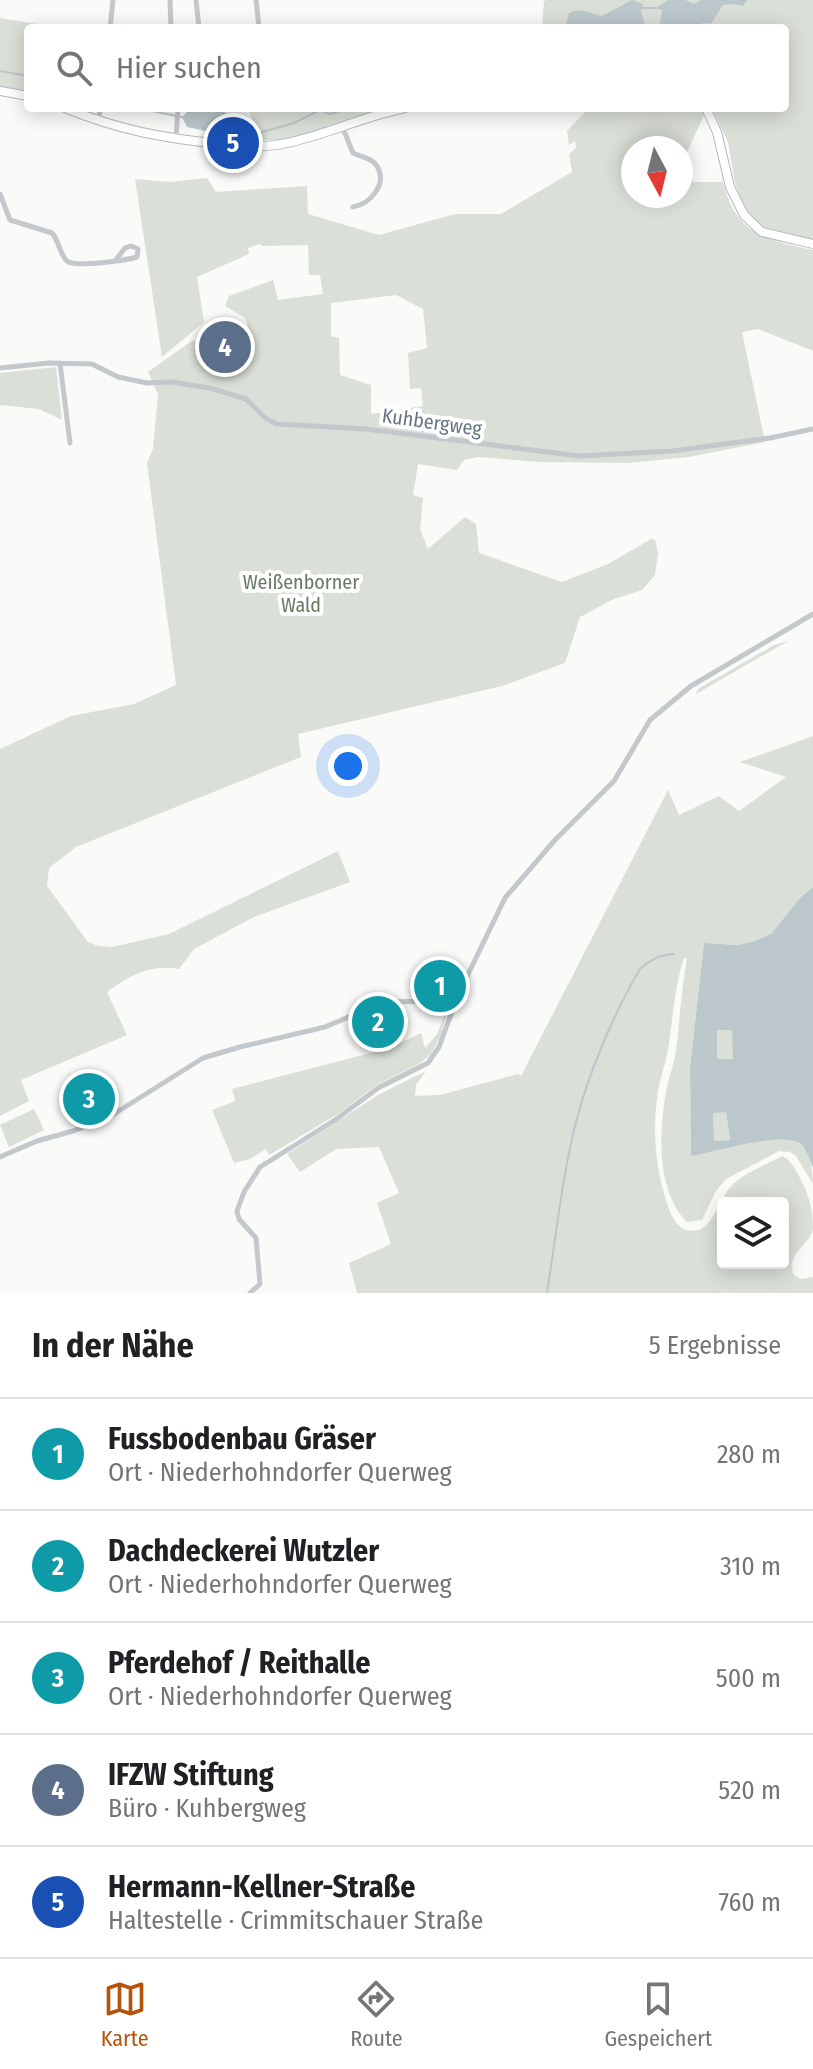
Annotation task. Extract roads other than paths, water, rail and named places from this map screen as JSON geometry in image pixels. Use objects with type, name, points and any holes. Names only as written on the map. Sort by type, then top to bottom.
[{"type":"main road","points":[[0,91],[24,95]]},
{"type":"main road","points":[[75,112],[140,134],[176,140],[268,146],[390,112]]},
{"type":"main road","points":[[708,112],[717,132],[730,187],[744,215],[762,232],[813,244]]},
{"type":"street","points":[[110,24],[113,0]]},
{"type":"street","points":[[170,0],[171,24]]},
{"type":"street","points":[[196,0],[198,24]]},
{"type":"street","points":[[256,0],[259,24]]},
{"type":"street","points":[[99,121],[100,112]]},
{"type":"street","points":[[176,140],[178,112]]},
{"type":"street","points":[[341,125],[353,153],[370,160],[379,172],[380,186],[376,192],[362,205],[353,207]]},
{"type":"street","points":[[0,194],[10,220],[52,233],[65,260],[74,265],[115,261]]},
{"type":"street","points":[[60,363],[70,443]]},
{"type":"street","name":"Kuhbergweg","points":[[0,368],[92,364],[118,377],[147,383],[171,382],[210,388],[246,399],[265,418],[277,424],[366,429],[579,456],[672,451],[813,429]]},
{"type":"street","points":[[250,1293],[260,1284],[260,1259],[256,1238],[239,1219],[237,1211],[255,1172],[378,1088],[428,1063],[447,1029],[458,995],[505,898],[555,840],[614,781],[645,726],[691,686],[813,614]]},
{"type":"street","points":[[0,1157],[37,1141],[106,1119],[203,1058],[325,1027],[384,1002],[437,1001],[458,995]]},
{"type":"waterway","points":[[642,8],[656,8]]},
{"type":"waterway","points":[[0,71],[24,75]]},
{"type":"waterway","points":[[157,112],[182,117]]},
{"type":"waterway","points":[[233,127],[259,133],[294,123],[316,112]]},
{"type":"waterway","points":[[325,112],[337,112]]},
{"type":"waterway","points":[[547,1293],[571,1143],[595,1063],[640,969],[656,958],[674,954]]},
{"type":"place","name":"Hermann-Kellner-Straße","points":[[233,143]]},
{"type":"place","name":"IFZW Stiftung","points":[[225,347]]},
{"type":"place","name":"Fussbodenbau Gräser","points":[[440,986]]},
{"type":"place","name":"Dachdeckerei Wutzler","points":[[378,1022]]},
{"type":"place","name":"Pferdehof / Reithalle","points":[[89,1099]]},
{"type":"park label","name":"Weißenborner Wald","points":[[301,594]]}]
